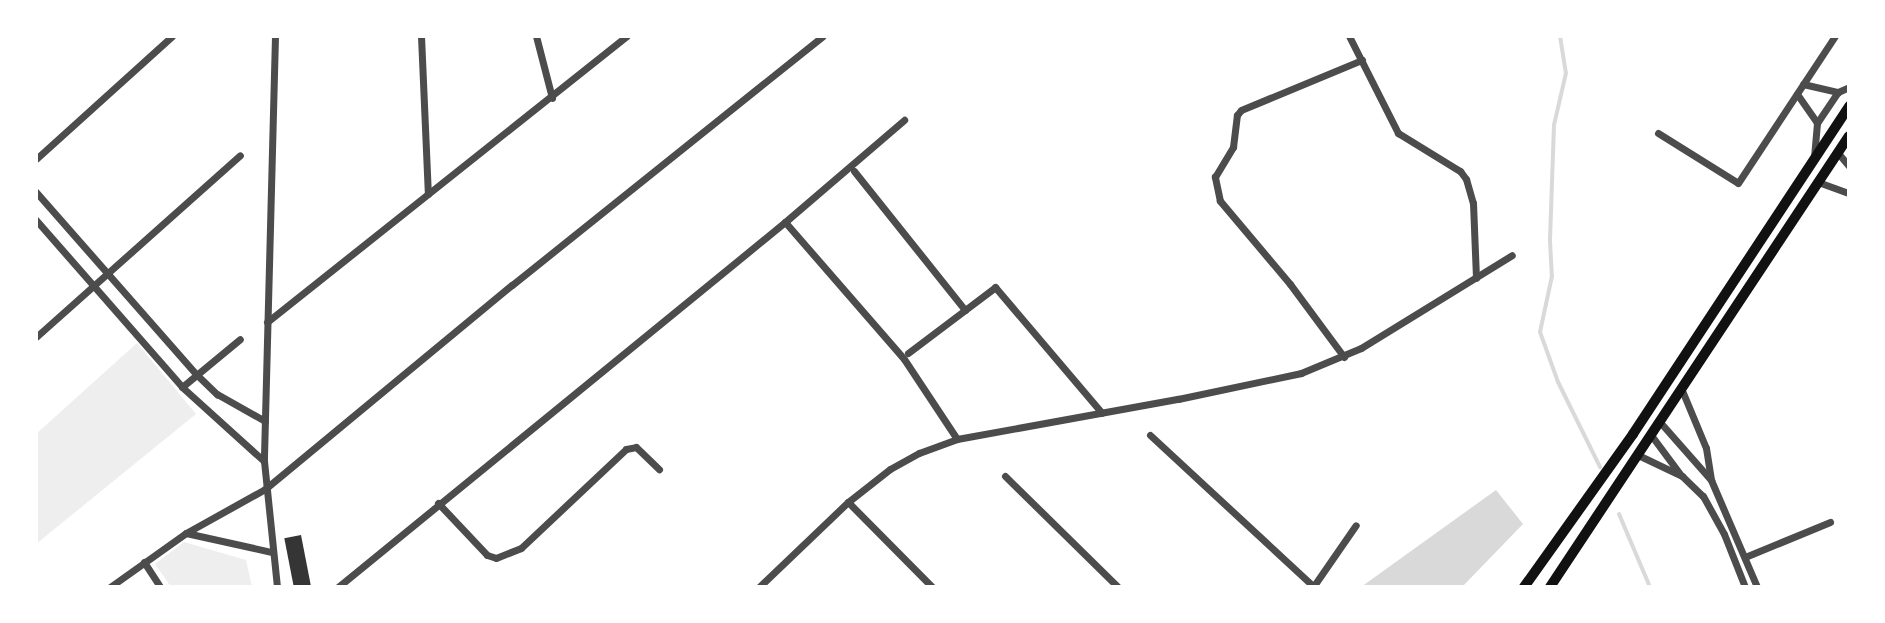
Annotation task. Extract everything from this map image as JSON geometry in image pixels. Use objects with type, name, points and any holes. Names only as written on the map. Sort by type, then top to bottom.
[{"type":"main road","points":[[1524,587],[1610,466],[1849,106]]},
{"type":"main road","points":[[1550,587],[1849,136]]},
{"type":"street","points":[[36,159],[172,36]]},
{"type":"street","points":[[275,36],[264,461],[277,587]]},
{"type":"street","points":[[421,36],[428,194]]},
{"type":"street","points":[[536,36],[552,98]]},
{"type":"street","points":[[267,322],[627,36]]},
{"type":"street","points":[[110,587],[186,533],[265,489],[523,276],[823,36]]},
{"type":"street","points":[[1349,36],[1398,133],[1460,171],[1466,179],[1473,203],[1476,278]]},
{"type":"street","points":[[1658,133],[1738,183],[1835,36]]},
{"type":"street","points":[[1344,357],[1290,284],[1226,211],[1215,188],[1215,177],[1233,147],[1237,115],[1241,110],[1362,60]]},
{"type":"street","points":[[1803,84],[1838,92]]},
{"type":"street","points":[[1814,158],[1817,123],[1838,92],[1849,87]]},
{"type":"street","points":[[1797,94],[1817,123]]},
{"type":"street","points":[[338,587],[785,222],[904,120]]},
{"type":"street","points":[[1838,153],[1849,166]]},
{"type":"street","points":[[36,337],[240,155]]},
{"type":"street","points":[[854,171],[965,310]]},
{"type":"street","points":[[1818,182],[1849,193]]},
{"type":"street","points":[[36,192],[197,375],[217,394],[265,421]]},
{"type":"street","points":[[36,220],[182,387],[264,461]]},
{"type":"street","points":[[785,222],[904,359],[957,439]]},
{"type":"street","points":[[759,587],[848,502],[890,469],[957,439],[1259,383],[1344,357],[1512,255]]},
{"type":"street","points":[[908,353],[995,287],[1102,413]]},
{"type":"street","points":[[182,387],[240,339]]},
{"type":"street","points":[[1681,388],[1706,448],[1711,480],[1757,587]]},
{"type":"street","points":[[1659,421],[1711,480]]},
{"type":"street","points":[[1150,435],[1314,587],[1356,525]]},
{"type":"street","points":[[1651,435],[1714,513],[1745,587]]},
{"type":"street","points":[[438,503],[487,555],[496,558],[521,548],[631,447],[639,449],[659,469]]},
{"type":"street","points":[[1638,455],[1682,476]]},
{"type":"street","points":[[1005,476],[1118,587]]},
{"type":"street","points":[[848,502],[932,587]]},
{"type":"street","points":[[1745,557],[1830,522]]},
{"type":"street","points":[[186,533],[272,552]]},
{"type":"street","points":[[144,562],[160,587]]},
{"type":"shaded area","points":[[137,343],[196,414],[36,544],[36,434]]},
{"type":"shaded area","points":[[1496,490],[1523,524],[1462,587],[1361,587]]},
{"type":"shaded area","points":[[184,542],[246,560],[252,587],[171,587],[155,564]]},
{"type":"building","points":[[301,535],[311,587],[294,587],[284,538]]},
{"type":"waterway","points":[[1560,36],[1566,73],[1554,125],[1550,241],[1552,276],[1540,332],[1558,382],[1600,467]]},
{"type":"waterway","points":[[1619,514],[1650,587]]}]
